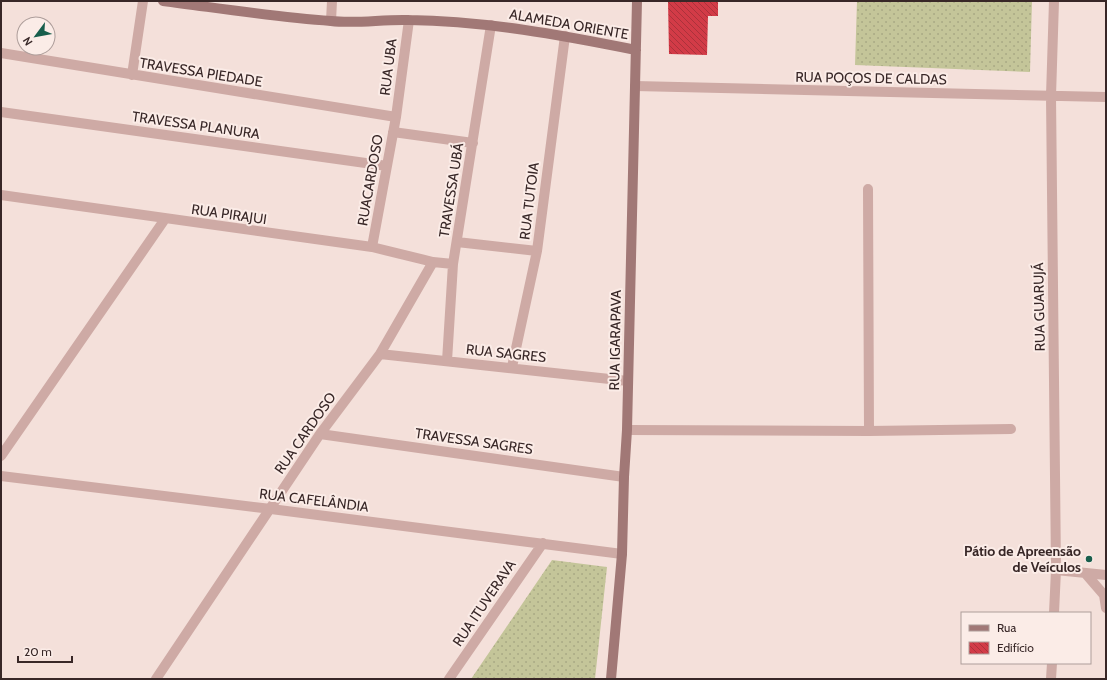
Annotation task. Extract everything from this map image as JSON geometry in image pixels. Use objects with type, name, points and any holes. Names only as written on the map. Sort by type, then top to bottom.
[{"type":"street","points":[[132,75],[143,1]]},
{"type":"street","name":"ALAMEDA ORIENTE","points":[[163,1],[331,22],[409,20],[491,25],[565,36],[636,50]]},
{"type":"street","points":[[331,22],[332,1]]},
{"type":"street","name":"RUA IGARAPAVA","points":[[610,679],[622,554],[627,430],[637,1]]},
{"type":"street","name":"RUA GUARUJÁ","points":[[1054,1],[1051,96],[1056,570],[1054,612]]},
{"type":"street","name":"RUA UBA","points":[[396,117],[409,20]]},
{"type":"street","name":"TRAVESSA UBÁ","points":[[447,361],[453,264],[491,25]]},
{"type":"street","name":"RUA TUTOIA","points":[[512,367],[537,251],[565,36]]},
{"type":"street","name":"TRAVESSA PIEDADE","points":[[1,53],[396,117]]},
{"type":"street","name":"RUA POÇOS DE CALDAS","points":[[635,86],[1106,98]]},
{"type":"street","name":"TRAVESSA PLANURA","points":[[1,112],[387,166]]},
{"type":"street","name":"RUACARDOSO","points":[[372,247],[396,117]]},
{"type":"street","points":[[393,132],[472,143]]},
{"type":"street","points":[[868,189],[869,431]]},
{"type":"street","name":"RUA PIRAJUI","points":[[1,195],[372,247],[433,262],[453,264]]},
{"type":"street","points":[[1,456],[165,219]]},
{"type":"street","points":[[457,242],[537,251]]},
{"type":"street","name":"RUA CARDOSO","points":[[156,679],[320,434],[380,354],[433,262]]},
{"type":"street","name":"RUA SAGRES","points":[[380,354],[512,367],[628,381]]},
{"type":"street","points":[[627,430],[869,431],[1012,429]]},
{"type":"street","name":"TRAVESSA SAGRES","points":[[320,434],[624,477]]},
{"type":"street","name":"RUA CAFELÂNDIA","points":[[1,476],[622,554]]},
{"type":"street","name":"RUA ITUVERAVA","points":[[449,679],[543,543]]},
{"type":"street","points":[[1056,570],[1106,575]]},
{"type":"street","points":[[1085,573],[1104,595],[1106,608]]},
{"type":"street","points":[[1051,679],[1052,664]]},
{"type":"green space","points":[[857,1],[1032,1],[1030,72],[855,65]]},
{"type":"green space","points":[[552,560],[607,567],[595,679],[471,679]]},
{"type":"building","points":[[668,1],[718,1],[718,16],[708,16],[707,55],[669,54]]},
{"type":"place","name":"Pátio de Apreensão de Veículos","points":[[1089,559]]}]
